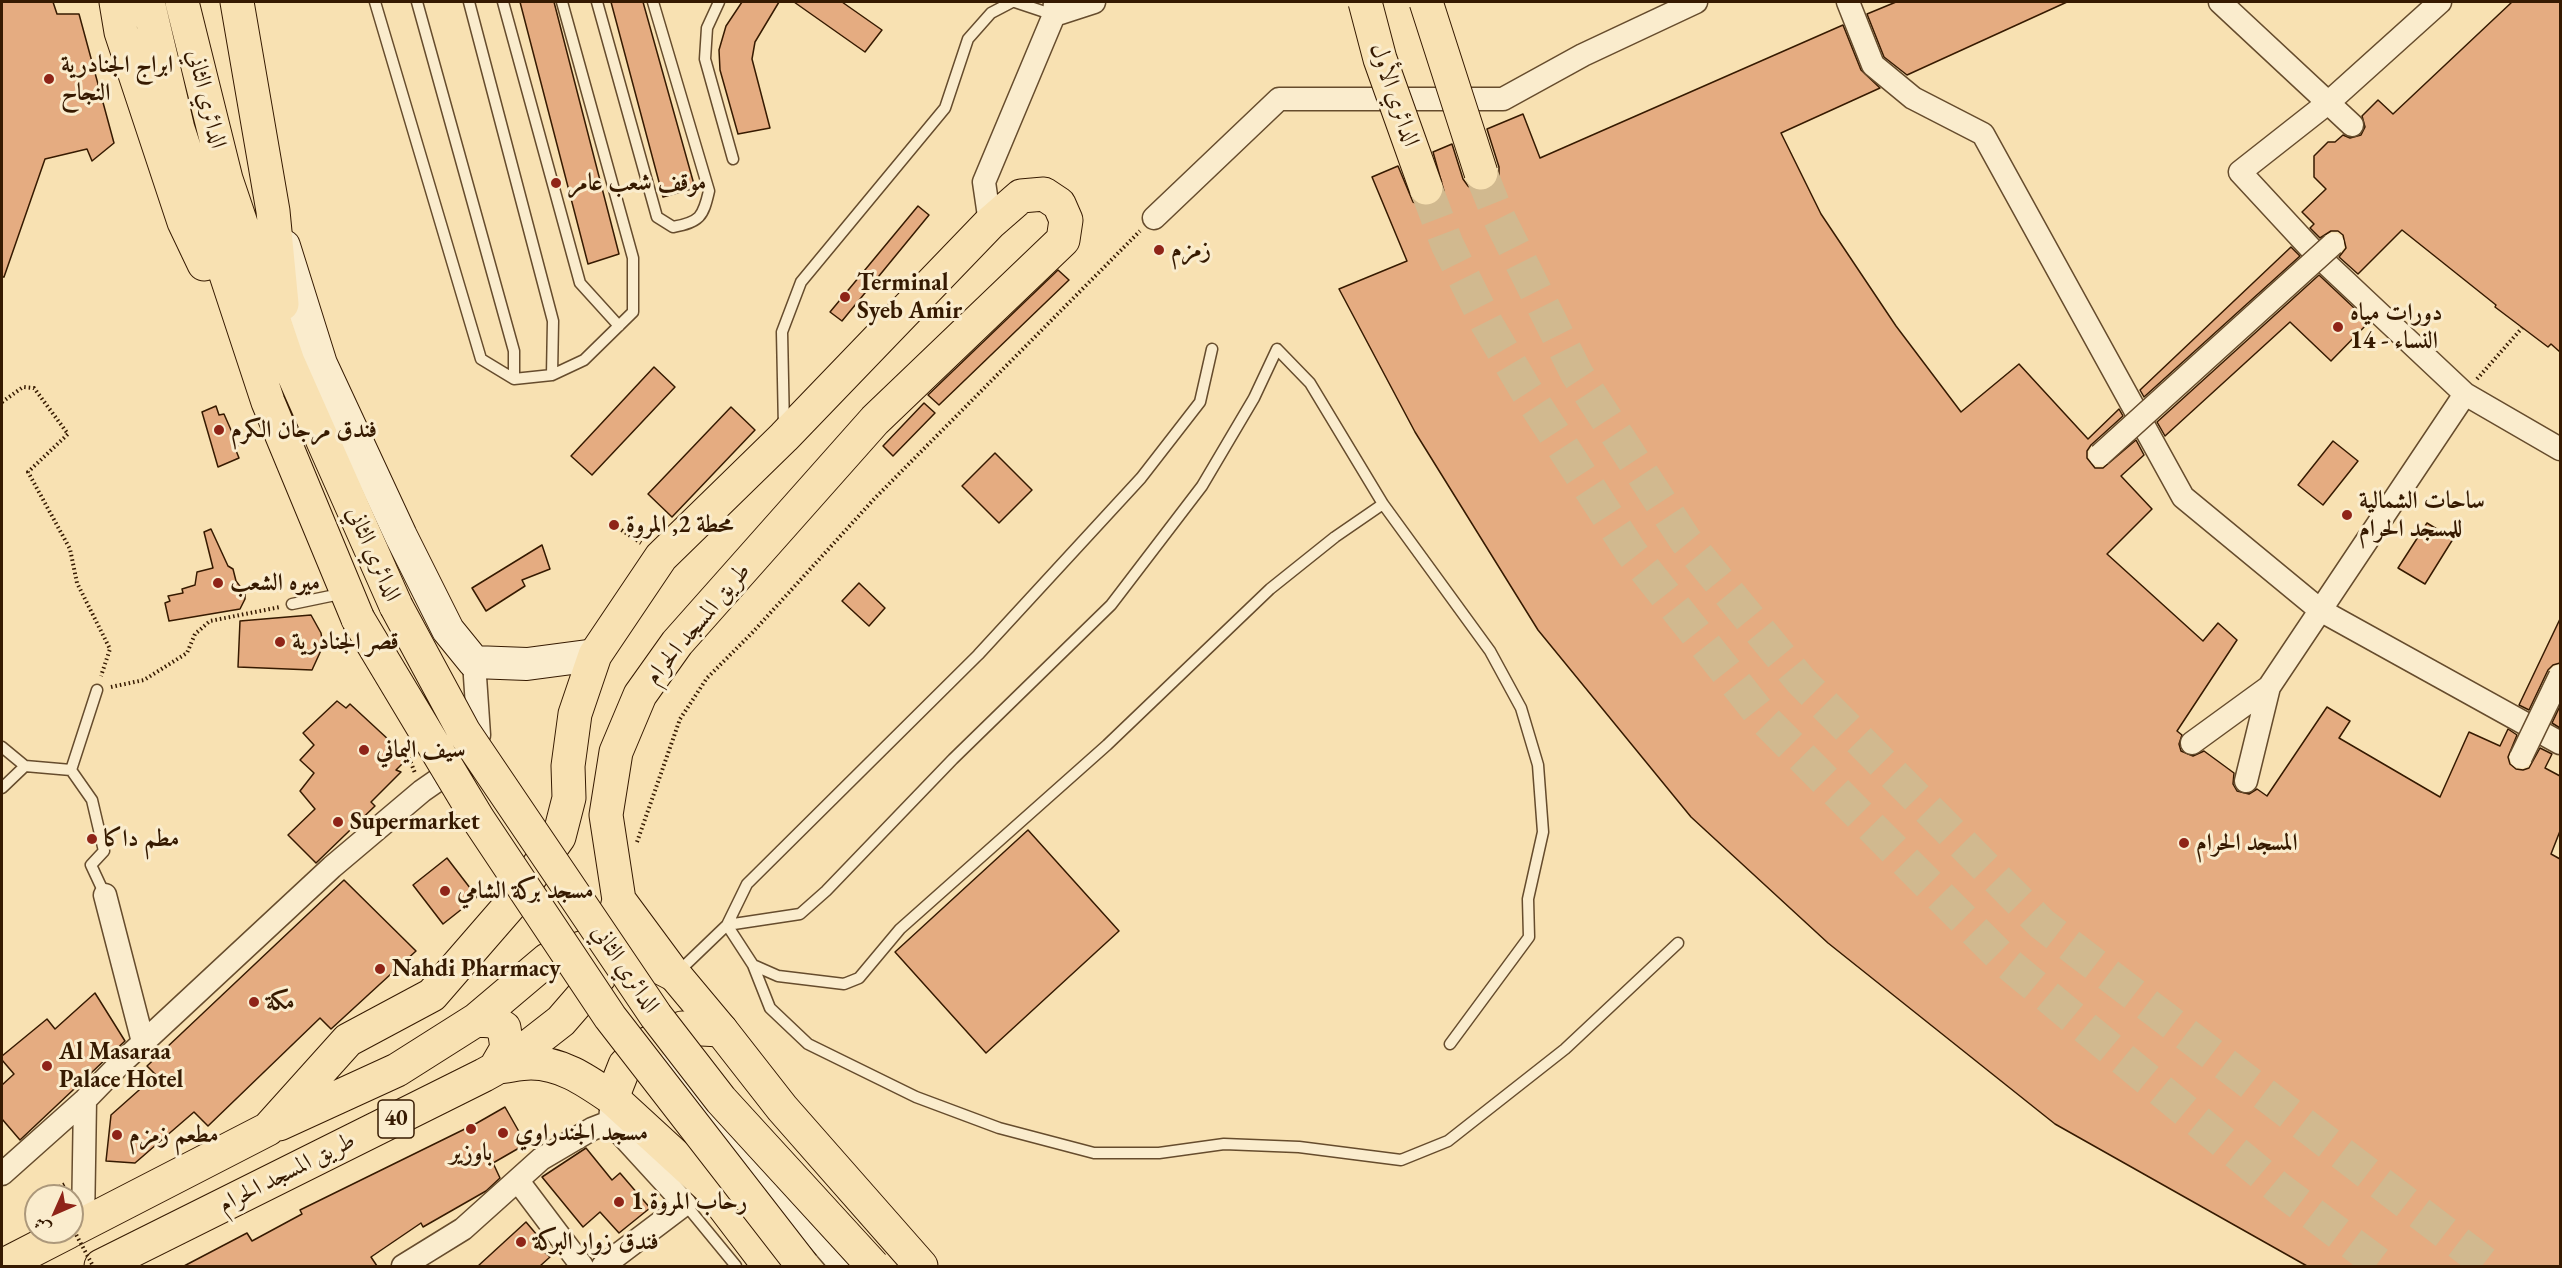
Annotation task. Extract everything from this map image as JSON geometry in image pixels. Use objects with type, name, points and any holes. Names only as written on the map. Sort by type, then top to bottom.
[{"type":"main road","points":[[237,2],[273,212],[288,362]]},
{"type":"main road","name":"الدائري الأول","points":[[1365,2],[1380,59],[1426,188]]},
{"type":"main road","points":[[1426,2],[1482,173]]},
{"type":"main road","name":"الدائري الثاني","points":[[185,14],[226,178],[288,362],[396,606],[464,732],[656,1016],[721,1100],[873,1266]]},
{"type":"main road","name":"الدائري الثاني","points":[[151,16],[178,129],[268,402],[353,606],[478,819],[610,1017],[803,1266]]},
{"type":"main road","points":[[119,17],[184,222],[268,402]]},
{"type":"main road","name":"طريق المسجد الحرام","points":[[84,1223],[268,1129],[348,1040],[432,995],[511,904],[559,837],[569,798],[568,766],[575,714],[595,655],[661,557],[784,437],[990,223],[1021,196],[1044,195],[1059,204],[1066,220],[1063,240],[875,420],[677,643],[640,695],[616,752],[606,815],[619,900],[600,976],[561,1021],[496,1068],[101,1266]]},
{"type":"main road","points":[[619,900],[675,975],[782,1108],[921,1266]]},
{"type":"main road","points":[[268,1129],[397,1070],[476,1020],[547,960],[581,948],[638,956],[675,975]]},
{"type":"main road","points":[[476,1020],[493,1021],[504,1028],[507,1048],[496,1068]]},
{"type":"main road","points":[[611,1110],[625,1065],[649,1043],[682,1028],[721,1030]]},
{"type":"main road","points":[[496,1068],[531,1063],[558,1067],[581,1077],[611,1110],[769,1266]]},
{"type":"main road","name":"طريق المسجد الحرام","points":[[2,1266],[44,1244]]},
{"type":"street","points":[[990,223],[984,183],[1054,8],[1094,2]]},
{"type":"street","points":[[1154,218],[1279,99],[1503,99],[1583,55],[1696,2]]},
{"type":"street","points":[[1848,2],[1873,65],[1913,98],[1983,134],[2183,497],[2320,610],[2560,743]]},
{"type":"street","points":[[2220,2],[2352,125]]},
{"type":"street","points":[[2440,2],[2329,102],[2240,172],[2315,253],[2465,394],[2560,449]]},
{"type":"street","points":[[2,1174],[85,1100],[143,1042],[332,867],[422,791],[468,759],[479,735],[474,662],[448,630],[401,536],[321,364],[273,212]]},
{"type":"street","points":[[2100,455],[2333,244]]},
{"type":"street","points":[[2246,782],[2269,687],[2465,394]]},
{"type":"street","points":[[474,662],[527,664],[595,655]]},
{"type":"street","points":[[2521,757],[2560,676]]},
{"type":"street","points":[[2193,743],[2269,687]]},
{"type":"street","points":[[105,895],[143,1042]]},
{"type":"street","points":[[649,1043],[841,1266]]},
{"type":"street","points":[[78,1184],[85,1100]]},
{"type":"street","points":[[403,1266],[463,1229],[541,1159],[592,1129],[611,1110]]},
{"type":"street","points":[[518,1180],[582,1266]]},
{"type":"street","points":[[603,1266],[697,1195]]},
{"type":"lane","points":[[375,2],[481,359],[514,378],[552,375],[584,360],[633,312],[633,258],[562,2]]},
{"type":"lane","points":[[417,2],[514,351],[514,378]]},
{"type":"lane","points":[[469,2],[553,321],[552,375]]},
{"type":"lane","points":[[503,2],[580,283],[619,326]]},
{"type":"lane","points":[[597,2],[657,217],[673,227],[693,223],[705,211],[709,191],[653,2]]},
{"type":"lane","points":[[718,2],[707,28],[705,59],[733,159]]},
{"type":"lane","points":[[784,437],[782,332],[801,282],[945,108],[968,39],[991,13],[1014,2],[1054,8]]},
{"type":"lane","points":[[675,975],[727,925],[747,884],[978,655],[1142,478],[1200,402],[1212,349]]},
{"type":"lane","points":[[727,925],[800,914],[826,891],[952,759],[1111,605],[1203,486],[1254,398],[1277,349],[1310,383],[1383,504],[1490,651],[1521,708],[1538,765],[1543,832],[1528,899],[1528,937],[1450,1044]]},
{"type":"lane","points":[[753,965],[778,976],[833,983],[844,984],[859,978],[900,928],[1107,745],[1270,590],[1335,537],[1383,504]]},
{"type":"lane","points":[[292,604],[353,606]]},
{"type":"lane","points":[[71,770],[97,690]]},
{"type":"lane","points":[[2,747],[25,766],[71,770]]},
{"type":"lane","points":[[2,788],[25,766]]},
{"type":"lane","points":[[71,770],[92,800],[104,851],[91,865],[105,895]]},
{"type":"lane","points":[[727,925],[753,965],[770,1008],[808,1044],[916,1097],[999,1128],[1094,1153],[1159,1153],[1224,1144],[1299,1147],[1401,1160],[1448,1141],[1565,1049],[1678,943]]},
{"type":"lane","points":[[697,1195],[736,1266]]},
{"type":"path","points":[[636,844],[680,719],[707,678],[752,633],[883,491],[1104,264],[1154,218]]},
{"type":"path","points":[[2465,394],[2522,328]]},
{"type":"path","points":[[2,402],[23,387],[34,388],[68,434],[28,472],[70,549],[77,583],[110,649],[97,690],[144,680],[187,653],[195,633],[210,621],[292,604]]},
{"type":"path","points":[[614,525],[661,557]]},
{"type":"path","points":[[82,1244],[93,1266]]},
{"type":"building","name":"ابراج الجنادرية النجاح","points":[[2,2],[53,2],[57,14],[79,14],[114,143],[92,161],[87,149],[45,159],[4,277],[2,277]]},
{"type":"building","points":[[520,2],[554,2],[619,254],[588,264]]},
{"type":"building","points":[[611,2],[643,2],[695,188],[663,197]]},
{"type":"building","points":[[742,2],[779,2],[755,42],[752,59],[770,128],[738,134],[720,70],[719,50],[726,26]]},
{"type":"building","points":[[794,2],[842,2],[882,30],[865,52]]},
{"type":"building","points":[[1896,2],[2067,2],[1907,75],[1884,57],[1867,14]]},
{"type":"building","points":[[2512,2],[2560,2],[2560,352],[2551,344],[2548,347],[2495,307],[2496,305],[2402,230],[2358,274],[2339,257],[2346,248],[2343,235],[2338,231],[2331,231],[2320,238],[2310,228],[2314,224],[2302,212],[2326,189],[2314,177],[2314,156],[2328,142],[2335,142],[2343,135],[2350,138],[2361,135],[2365,127],[2362,116],[2378,100],[2393,114]]},
{"type":"building","points":[[1843,25],[1861,70],[1880,88],[1781,133],[1821,214],[1896,326],[1961,412],[2019,364],[2088,439],[2119,409],[2123,416],[2091,445],[2087,451],[2087,458],[2095,468],[2103,468],[2136,440],[2144,455],[2121,476],[2152,509],[2107,554],[2203,641],[2218,623],[2237,640],[2177,731],[2182,735],[2179,744],[2181,751],[2193,756],[2204,751],[2234,773],[2233,784],[2237,791],[2249,794],[2257,789],[2267,796],[2327,707],[2350,721],[2339,738],[2440,797],[2469,732],[2500,746],[2508,729],[2517,735],[2508,757],[2510,764],[2516,769],[2529,768],[2540,748],[2552,754],[2545,768],[2560,776],[2560,831],[2551,854],[2560,859],[2560,1266],[2307,1266],[2055,1124],[1828,943],[1691,817],[1538,630],[1415,432],[1339,289],[1407,261],[1372,177],[1398,166],[1413,202],[1422,206],[1433,205],[1441,200],[1444,191],[1433,152],[1452,144],[1463,179],[1468,186],[1476,191],[1487,191],[1495,185],[1499,176],[1499,167],[1487,129],[1523,114],[1540,158]]},
{"type":"building","points":[[918,206],[929,215],[842,321],[830,312]]},
{"type":"building","points":[[2291,247],[2300,256],[2144,397],[2140,390]]},
{"type":"building","points":[[1058,270],[1069,280],[939,405],[928,395]]},
{"type":"building","points":[[2319,275],[2369,322],[2331,361],[2290,322],[2165,436],[2157,422]]},
{"type":"building","points":[[654,367],[675,387],[592,475],[571,456]]},
{"type":"building","points":[[924,403],[935,413],[893,456],[883,446]]},
{"type":"building","name":"فندق مرجان الكرم","points":[[216,406],[219,415],[224,414],[238,446],[235,448],[239,458],[218,467],[202,412]]},
{"type":"building","points":[[731,407],[755,430],[672,517],[648,494]]},
{"type":"building","points":[[2333,441],[2358,461],[2323,505],[2298,485]]},
{"type":"building","points":[[995,453],[1032,490],[999,523],[962,486]]},
{"type":"building","points":[[2427,523],[2453,539],[2425,584],[2398,568]]},
{"type":"building","name":"ميره الشعب","points":[[211,529],[228,566],[233,569],[236,581],[245,593],[245,599],[240,609],[169,621],[165,603],[170,601],[168,596],[183,593],[182,589],[195,585],[197,572],[213,568],[204,532]]},
{"type":"building","points":[[542,545],[550,569],[522,580],[525,586],[486,611],[472,588]]},
{"type":"building","points":[[859,583],[885,608],[869,626],[842,601]]},
{"type":"building","name":"قصر الجنادرية","points":[[311,615],[321,633],[323,646],[312,670],[238,667],[240,621]]},
{"type":"building","points":[[2560,619],[2560,663],[2548,670],[2529,710],[2519,705]]},
{"type":"building","points":[[337,701],[346,708],[350,704],[403,753],[399,756],[404,762],[396,770],[401,772],[371,802],[375,806],[316,863],[288,835],[315,809],[300,791],[314,773],[300,760],[314,745],[303,733]]},
{"type":"building","points":[[2560,706],[2560,728],[2552,723]]},
{"type":"building","points":[[1028,830],[1119,931],[986,1053],[895,952]]},
{"type":"building","name":"مسجد بركة الشامي","points":[[447,858],[477,897],[443,924],[413,885]]},
{"type":"building","name":"مكة","points":[[344,880],[416,951],[331,1029],[320,1018],[208,1126],[194,1112],[135,1163],[106,1161],[111,1115],[156,1075],[147,1066]]},
{"type":"building","points":[[95,993],[125,1041],[20,1140],[2,1119],[2,1085],[14,1074],[2,1060],[2,1056],[47,1019],[55,1029]]},
{"type":"building","points":[[505,1107],[526,1144],[493,1163],[500,1178],[486,1191],[423,1227],[421,1223],[371,1257],[377,1266],[184,1266],[247,1233],[252,1241],[302,1214],[300,1210]]},
{"type":"building","points":[[586,1148],[612,1180],[620,1173],[650,1208],[619,1233],[600,1212],[583,1227],[542,1177]]},
{"type":"building","name":"فندق زوار البركة","points":[[526,1222],[537,1235],[534,1239],[550,1257],[540,1266],[478,1266]]},
{"type":"tunnel","points":[[1481,173],[1499,218],[1577,374],[1686,541],[1801,681],[2042,924],[2489,1266]]},
{"type":"tunnel","points":[[1426,188],[1447,244],[1487,324],[1527,392],[1631,552],[1765,720],[2005,961],[2281,1190],[2382,1266]]},
{"type":"place","name":"ابراج الجنادرية النجاح","points":[[49,79]]},
{"type":"place","name":"موقف شعب عامر","points":[[556,183]]},
{"type":"place","name":"زمزم","points":[[1159,250]]},
{"type":"place","name":"Terminal Syeb Amir","points":[[845,297]]},
{"type":"place","name":"دورات مياه النساء - 14","points":[[2338,327]]},
{"type":"place","name":"فندق مرجان الكرم","points":[[219,430]]},
{"type":"place","name":"ساحات الشمالية للمسجد الحرام","points":[[2347,515]]},
{"type":"place","name":"محطة 2, المروة","points":[[614,525]]},
{"type":"place","name":"ميره الشعب","points":[[218,583]]},
{"type":"place","name":"قصر الجنادرية","points":[[280,642]]},
{"type":"place","name":"سيف اليماني","points":[[364,750]]},
{"type":"place","name":"Supermarket","points":[[338,822]]},
{"type":"place","name":"مطم داكا","points":[[92,839]]},
{"type":"place","name":"المسجد الحرام","points":[[2184,843]]},
{"type":"place","name":"مسجد بركة الشامي","points":[[445,891]]},
{"type":"place","name":"Nahdi Pharmacy","points":[[380,969]]},
{"type":"place","name":"مكة","points":[[254,1002]]},
{"type":"place","name":"Al Masaraa Palace Hotel","points":[[47,1066]]},
{"type":"place","name":"باوزير","points":[[471,1129]]},
{"type":"place","name":"مسجد الجندراوي","points":[[503,1133]]},
{"type":"place","name":"مطعم زمزم","points":[[117,1135]]},
{"type":"place","name":"رحاب المروة 1","points":[[619,1202]]},
{"type":"place","name":"فندق زوار البركة","points":[[521,1242]]}]
